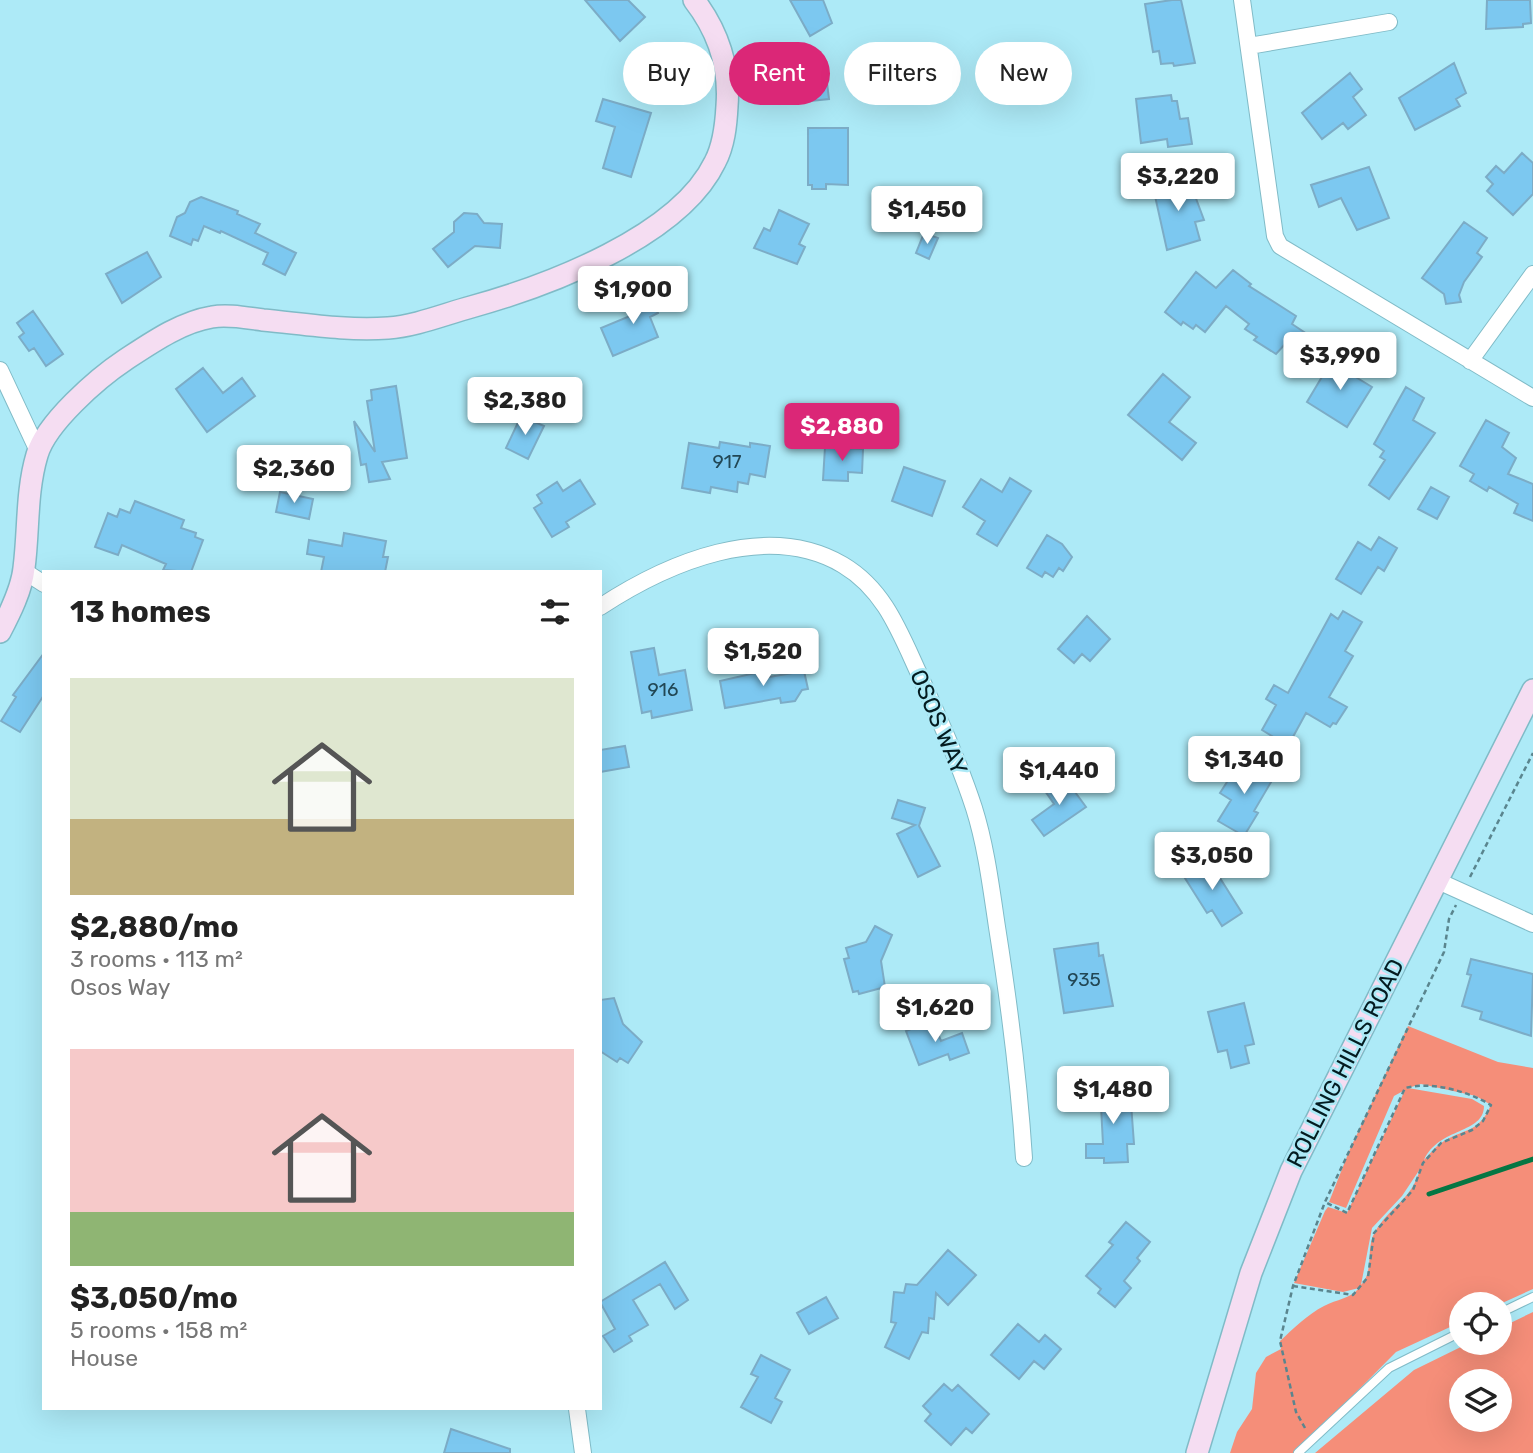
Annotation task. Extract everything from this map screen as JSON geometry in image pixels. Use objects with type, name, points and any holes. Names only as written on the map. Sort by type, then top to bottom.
[{"type":"street","points":[[0,632],[24,571],[30,486],[38,451],[61,416],[122,362],[189,324],[214,317],[339,328],[391,328],[518,294],[643,236],[674,213],[706,177],[716,160],[725,130],[728,94],[725,61],[719,43],[694,0]]},
{"type":"street","points":[[1242,0],[1275,236],[1280,246],[1533,398]]},
{"type":"street","points":[[1249,46],[1389,22]]},
{"type":"street","points":[[1471,360],[1533,274]]},
{"type":"street","points":[[0,370],[38,451]]},
{"type":"street","name":"OSOS WAY","points":[[602,606],[668,569],[702,557],[770,546],[818,554],[843,565],[867,584],[889,608],[954,750],[975,810],[1003,963],[1024,1158]]},
{"type":"street","points":[[24,571],[42,583]]},
{"type":"street","name":"ROLLING HILLS ROAD","points":[[1197,1453],[1235,1322],[1270,1219],[1291,1171],[1533,690]]},
{"type":"street","points":[[1438,881],[1533,924]]},
{"type":"street","points":[[577,1410],[583,1453]]},
{"type":"lane","points":[[1512,1308],[1533,1297]]},
{"type":"lane","points":[[1298,1453],[1389,1368],[1449,1338]]},
{"type":"path","points":[[1311,1440],[1296,1412],[1280,1341],[1293,1286],[1325,1202],[1444,952],[1449,919],[1533,754]]},
{"type":"path","points":[[1293,1286],[1353,1296],[1368,1277],[1374,1233],[1413,1190],[1423,1163],[1441,1143],[1472,1130],[1483,1121],[1491,1105],[1476,1096],[1421,1084],[1405,1088],[1347,1213],[1325,1202]]},
{"type":"shaded area","points":[[1408,1026],[1498,1062],[1533,1068],[1533,1289],[1512,1299],[1512,1292],[1449,1292],[1449,1328],[1396,1352],[1296,1453],[1230,1453],[1237,1432],[1252,1409],[1256,1373],[1266,1357],[1281,1349],[1280,1341],[1312,1313],[1359,1288],[1343,1292],[1294,1283],[1328,1207],[1347,1213],[1405,1090],[1394,1096],[1346,1208],[1329,1202],[1350,1149]],"holes":[[[1421,1084],[1476,1096],[1491,1105],[1486,1115],[1475,1126],[1440,1144],[1424,1160],[1440,1142],[1477,1122],[1484,1106],[1472,1099],[1408,1088]],[[1420,1169],[1416,1180],[1375,1232],[1368,1273],[1361,1285],[1372,1228],[1402,1196]]]},
{"type":"shaded area","points":[[1533,1312],[1533,1453],[1315,1453],[1414,1370],[1449,1353],[1449,1355],[1512,1355],[1512,1322]]},
{"type":"building","points":[[585,0],[628,0],[645,17],[620,41]]},
{"type":"building","points":[[790,0],[823,0],[832,23],[810,36]]},
{"type":"building","points":[[1181,0],[1195,63],[1174,66],[1173,63],[1161,64],[1159,51],[1153,52],[1145,4]]},
{"type":"building","points":[[1487,0],[1530,0],[1531,23],[1523,24],[1523,27],[1486,29]]},
{"type":"building","points":[[1454,63],[1466,93],[1456,99],[1460,106],[1415,130],[1399,98]]},
{"type":"building","points":[[1350,73],[1362,89],[1353,97],[1366,115],[1348,129],[1343,123],[1322,139],[1302,113]]},
{"type":"building","points":[[1171,95],[1172,101],[1177,101],[1180,119],[1188,118],[1192,144],[1168,147],[1167,139],[1141,143],[1136,99]]},
{"type":"building","points":[[603,99],[651,113],[631,177],[603,168],[615,127],[596,121]]},
{"type":"building","points":[[808,128],[848,128],[848,185],[826,184],[826,189],[812,189],[812,185],[808,185]]},
{"type":"building","points":[[1522,153],[1533,163],[1533,194],[1513,215],[1487,191],[1493,184],[1486,177],[1496,166],[1504,173]]},
{"type":"building","points":[[1369,167],[1389,218],[1357,230],[1341,198],[1319,207],[1311,185]]},
{"type":"building","points":[[1188,177],[1204,220],[1195,222],[1200,240],[1167,250],[1153,187]]},
{"type":"building","points":[[201,197],[238,211],[237,214],[260,224],[255,233],[296,253],[285,275],[263,264],[268,253],[221,231],[220,233],[204,226],[198,241],[193,239],[191,245],[170,236],[177,217],[185,213],[190,202]]},
{"type":"building","points":[[779,210],[809,224],[799,244],[805,247],[797,264],[754,248],[764,228],[770,231]]},
{"type":"building","points":[[464,213],[477,214],[484,223],[502,224],[500,248],[475,246],[448,267],[433,249],[454,232],[454,222]]},
{"type":"building","points":[[1464,222],[1487,238],[1477,253],[1482,257],[1464,282],[1459,295],[1461,302],[1446,304],[1444,294],[1422,278]]},
{"type":"building","points":[[924,233],[938,238],[929,259],[916,253]]},
{"type":"building","points":[[147,252],[161,277],[122,303],[106,274]]},
{"type":"building","points":[[1233,270],[1251,284],[1249,286],[1296,316],[1292,324],[1310,336],[1300,352],[1286,343],[1276,354],[1254,340],[1257,337],[1245,329],[1249,324],[1226,306],[1205,332],[1196,325],[1193,329],[1183,322],[1181,325],[1165,312],[1196,272],[1216,288]]},
{"type":"building","points":[[647,289],[658,313],[650,317],[658,337],[613,356],[601,328],[635,314],[628,297]]},
{"type":"building","points":[[33,311],[63,354],[46,366],[34,348],[29,351],[19,337],[24,333],[17,323]]},
{"type":"building","points":[[1335,355],[1357,372],[1354,376],[1372,387],[1347,427],[1307,402]]},
{"type":"building","points":[[203,368],[223,393],[242,378],[255,396],[207,432],[176,389]]},
{"type":"building","points":[[1163,374],[1190,397],[1169,422],[1196,443],[1182,460],[1128,415]]},
{"type":"building","points":[[396,386],[407,458],[382,462],[390,479],[369,482],[366,464],[361,465],[354,421],[375,452],[367,401],[372,400],[371,390]]},
{"type":"building","points":[[1406,387],[1424,398],[1413,420],[1435,433],[1389,499],[1369,485],[1385,460],[1380,457],[1384,451],[1374,444]]},
{"type":"building","points":[[521,416],[544,426],[528,459],[506,448]]},
{"type":"building","points":[[1486,420],[1509,433],[1502,447],[1516,458],[1508,474],[1533,484],[1533,521],[1514,513],[1518,504],[1489,487],[1487,491],[1470,481],[1474,474],[1460,466]]},
{"type":"building","points":[[720,442],[750,447],[750,443],[770,446],[765,477],[750,474],[748,484],[738,482],[737,492],[711,487],[710,493],[682,488],[689,443],[719,448]]},
{"type":"building","points":[[825,447],[863,449],[862,473],[848,472],[848,481],[823,480]]},
{"type":"building","points":[[904,467],[945,481],[932,516],[892,501]]},
{"type":"building","points":[[1010,478],[1031,491],[997,546],[977,534],[985,521],[963,507],[981,479],[1002,492]]},
{"type":"building","points":[[580,480],[595,504],[566,522],[569,527],[552,537],[534,508],[542,503],[537,495],[557,482],[563,491]]},
{"type":"building","points":[[1431,487],[1449,497],[1437,519],[1418,509]]},
{"type":"building","points":[[280,492],[313,499],[309,519],[276,512]]},
{"type":"building","points":[[135,501],[184,520],[181,528],[196,533],[195,537],[203,540],[192,570],[163,570],[166,564],[122,545],[118,555],[95,547],[108,513],[117,517],[120,509],[130,513]]},
{"type":"building","points":[[344,533],[386,541],[383,557],[388,557],[385,570],[321,570],[324,557],[307,554],[309,540],[342,546]]},
{"type":"building","points":[[1047,535],[1062,544],[1072,557],[1063,571],[1059,568],[1053,577],[1045,572],[1042,577],[1027,568]]},
{"type":"building","points":[[1379,537],[1397,548],[1384,571],[1378,567],[1361,594],[1336,579],[1358,542],[1371,550]]},
{"type":"building","points":[[1343,611],[1362,622],[1345,651],[1353,656],[1329,697],[1347,707],[1336,724],[1333,723],[1330,727],[1306,713],[1288,746],[1262,730],[1276,705],[1266,699],[1274,685],[1288,693],[1331,614],[1338,619]]},
{"type":"building","points":[[1087,616],[1110,639],[1090,661],[1082,654],[1074,663],[1058,649]]},
{"type":"building","points":[[654,648],[659,675],[685,670],[692,710],[652,718],[651,711],[642,713],[631,652]]},
{"type":"building","points":[[42,656],[42,698],[20,732],[1,721],[16,697],[13,695]]},
{"type":"building","points":[[768,670],[769,677],[804,671],[808,689],[802,690],[795,701],[781,703],[780,698],[725,708],[720,681]]},
{"type":"building","points":[[625,746],[629,767],[602,772],[602,750]]},
{"type":"building","points":[[1243,757],[1274,777],[1254,811],[1258,813],[1244,836],[1218,821],[1231,800],[1220,793]]},
{"type":"building","points":[[1064,777],[1086,807],[1044,836],[1032,820],[1054,804],[1045,791]]},
{"type":"building","points":[[898,800],[925,808],[919,826],[940,866],[918,877],[897,834],[915,825],[892,818]]},
{"type":"building","points":[[1208,859],[1242,913],[1222,926],[1212,910],[1207,913],[1183,875]]},
{"type":"building","points":[[875,926],[892,935],[881,961],[885,987],[859,994],[858,991],[853,992],[844,959],[849,958],[846,948],[866,942]]},
{"type":"building","points":[[1098,943],[1113,1006],[1064,1013],[1054,949]]},
{"type":"building","points":[[1471,959],[1533,974],[1531,1036],[1480,1019],[1482,1012],[1462,1006],[1471,975],[1467,974]]},
{"type":"building","points":[[614,998],[623,1024],[642,1042],[628,1063],[620,1058],[617,1062],[602,1052],[602,1000]]},
{"type":"building","points":[[1244,1003],[1254,1044],[1245,1046],[1249,1063],[1231,1068],[1227,1050],[1218,1052],[1208,1012]]},
{"type":"building","points":[[933,1020],[941,1041],[962,1033],[969,1053],[950,1060],[948,1054],[919,1065],[906,1031]]},
{"type":"building","points":[[1130,1090],[1134,1144],[1127,1144],[1128,1162],[1104,1163],[1104,1158],[1086,1158],[1086,1144],[1103,1144],[1101,1106],[1090,1106],[1089,1093]]},
{"type":"building","points":[[1126,1222],[1150,1242],[1137,1258],[1140,1261],[1124,1281],[1131,1288],[1115,1307],[1098,1293],[1101,1289],[1086,1276],[1113,1245],[1109,1242]]},
{"type":"building","points":[[948,1250],[976,1275],[948,1305],[936,1293],[934,1319],[929,1318],[928,1333],[922,1332],[909,1359],[885,1347],[896,1323],[891,1322],[894,1292],[904,1293],[906,1284],[917,1285]]},
{"type":"building","points":[[665,1262],[688,1300],[675,1309],[660,1284],[633,1300],[648,1325],[629,1336],[632,1341],[614,1352],[603,1336],[615,1329],[602,1301]]},
{"type":"building","points":[[826,1297],[838,1318],[809,1334],[797,1313]]},
{"type":"building","points":[[1018,1324],[1039,1342],[1045,1335],[1061,1349],[1044,1369],[1034,1361],[1019,1379],[991,1355]]},
{"type":"building","points":[[761,1355],[790,1370],[775,1398],[782,1402],[771,1423],[741,1407],[758,1377],[751,1374]]},
{"type":"building","points":[[944,1384],[952,1391],[958,1385],[989,1414],[972,1433],[966,1428],[951,1445],[925,1421],[931,1414],[923,1406]]},
{"type":"building","points":[[451,1429],[510,1449],[510,1453],[444,1453]]},
{"type":"waterway","points":[[1429,1194],[1533,1159]]}]
